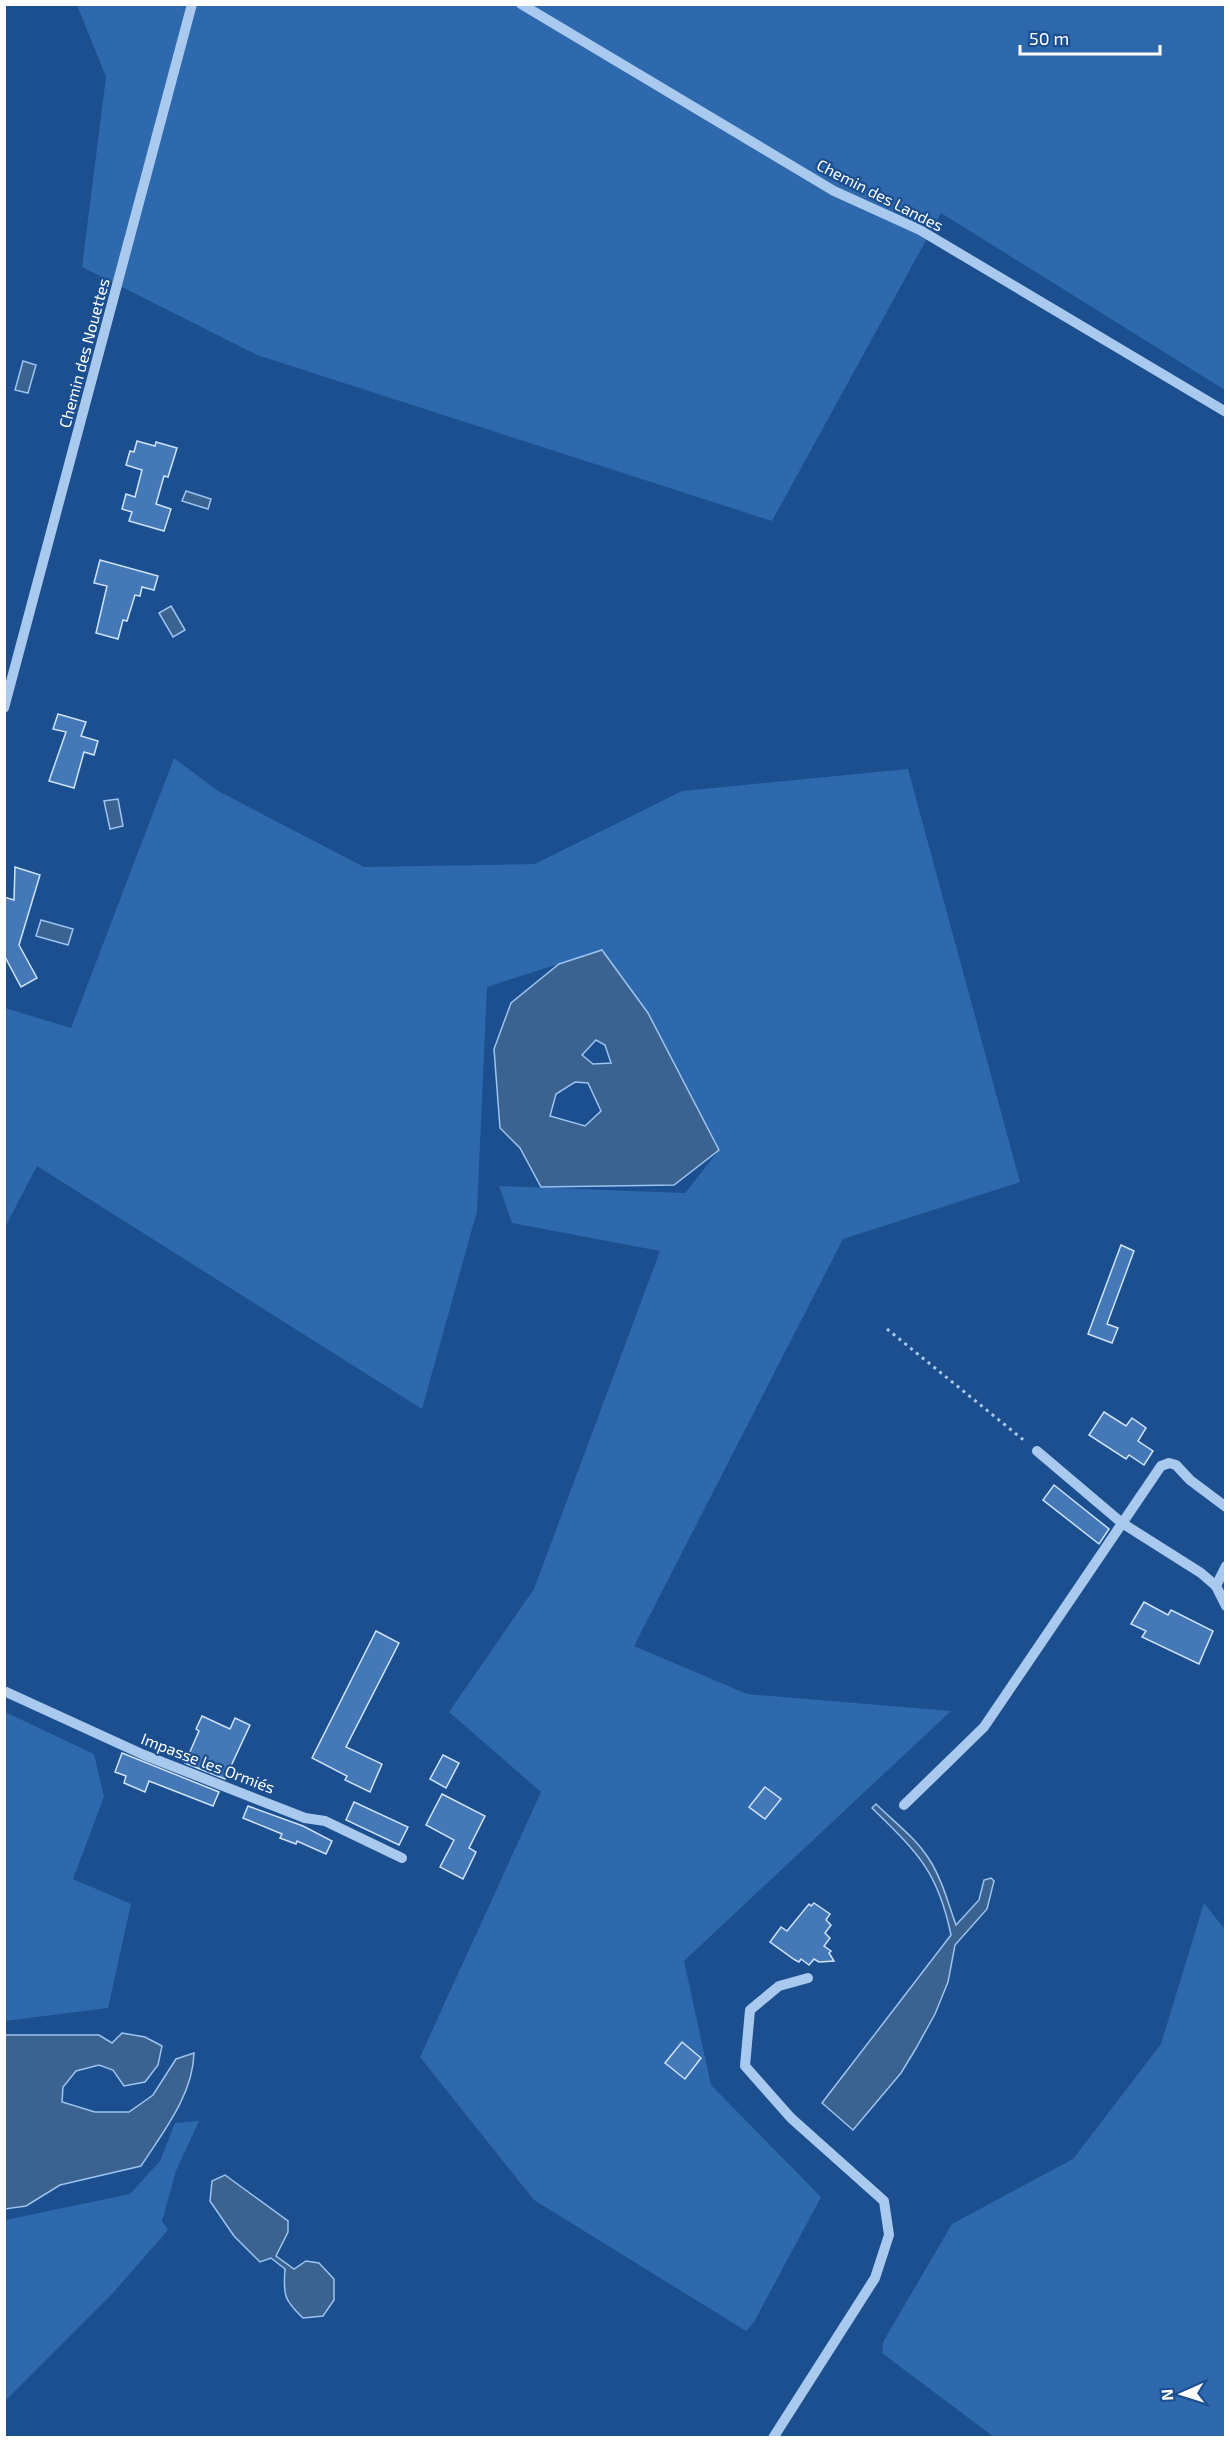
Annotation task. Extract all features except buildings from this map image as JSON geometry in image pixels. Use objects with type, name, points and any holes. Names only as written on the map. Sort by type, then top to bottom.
[{"type":"street","name":"Chemin des Nouettes","points":[[4,708],[192,4]]},
{"type":"street","name":"Chemin des Landes","points":[[520,4],[834,191],[920,230],[1226,412]]},
{"type":"street","points":[[1037,1451],[1122,1523],[1201,1573],[1216,1586],[1226,1606]]},
{"type":"street","points":[[904,1805],[984,1727],[1161,1466],[1169,1463],[1176,1465],[1190,1480],[1226,1507]]},
{"type":"street","points":[[1216,1586],[1226,1566]]},
{"type":"street","name":"Impasse les Ormiés","points":[[4,1691],[144,1755],[305,1818],[325,1821],[402,1858]]},
{"type":"street","points":[[773,2438],[875,2278],[889,2235],[884,2201],[791,2118],[745,2066],[750,2010],[779,1986],[808,1978]]},
{"type":"path","points":[[887,1329],[1037,1451]]},
{"type":"shaded area","points":[[77,5],[1225,5],[1225,390],[941,213],[772,521],[257,355],[82,267],[106,77]]},
{"type":"shaded area","points":[[23,361],[36,365],[28,393],[15,390]]},
{"type":"shaded area","points":[[186,491],[211,499],[208,509],[182,501]]},
{"type":"shaded area","points":[[171,606],[185,630],[173,637],[159,613]]},
{"type":"shaded area","points":[[174,758],[218,791],[364,867],[535,864],[682,791],[908,769],[1020,1182],[843,1239],[634,1646],[747,1694],[951,1711],[684,1961],[711,2085],[821,2197],[754,2322],[746,2331],[534,2200],[420,2057],[541,1792],[449,1712],[534,1589],[660,1251],[512,1223],[499,1186],[685,1193],[719,1150],[602,950],[487,987],[477,1211],[422,1409],[37,1166],[5,1227],[5,1008],[71,1028]]},
{"type":"shaded area","points":[[118,799],[123,826],[110,829],[104,801]]},
{"type":"shaded area","points":[[41,920],[73,929],[68,945],[36,936]]},
{"type":"shaded area","points":[[602,950],[648,1013],[719,1150],[674,1185],[541,1187],[520,1148],[500,1128],[494,1049],[511,1003],[559,964]],"holes":[[[596,1040],[605,1045],[611,1063],[593,1064],[582,1055]],[[575,1082],[588,1083],[601,1111],[585,1126],[550,1116],[556,1094]]]},
{"type":"shaded area","points":[[5,1712],[94,1754],[104,1797],[73,1879],[131,1904],[108,2008],[5,2021]]},
{"type":"shaded area","points":[[876,1804],[924,1851],[941,1883],[956,1925],[979,1900],[984,1880],[991,1878],[994,1881],[987,1909],[955,1945],[948,1982],[935,2014],[915,2050],[901,2073],[853,2130],[822,2103],[951,1935],[940,1894],[924,1864],[902,1837],[872,1808]]},
{"type":"shaded area","points":[[1204,1903],[1226,1931],[1225,2437],[994,2437],[882,2353],[883,2342],[952,2224],[1073,2159],[1161,2044]]},
{"type":"shaded area","points":[[122,2033],[145,2037],[162,2046],[158,2065],[145,2082],[124,2086],[113,2070],[99,2065],[76,2071],[63,2087],[62,2102],[95,2112],[129,2112],[153,2095],[176,2059],[194,2053],[192,2069],[183,2098],[141,2166],[60,2185],[26,2206],[5,2209],[5,2035],[99,2035],[112,2043]]},
{"type":"shaded area","points":[[199,2121],[176,2171],[162,2221],[168,2230],[112,2294],[5,2401],[5,2220],[130,2194],[160,2161],[175,2123]]},
{"type":"shaded area","points":[[225,2175],[288,2221],[288,2232],[276,2256],[294,2269],[306,2261],[319,2263],[334,2279],[334,2300],[323,2316],[303,2318],[286,2296],[285,2269],[271,2258],[260,2262],[234,2236],[210,2201],[212,2181]]}]
